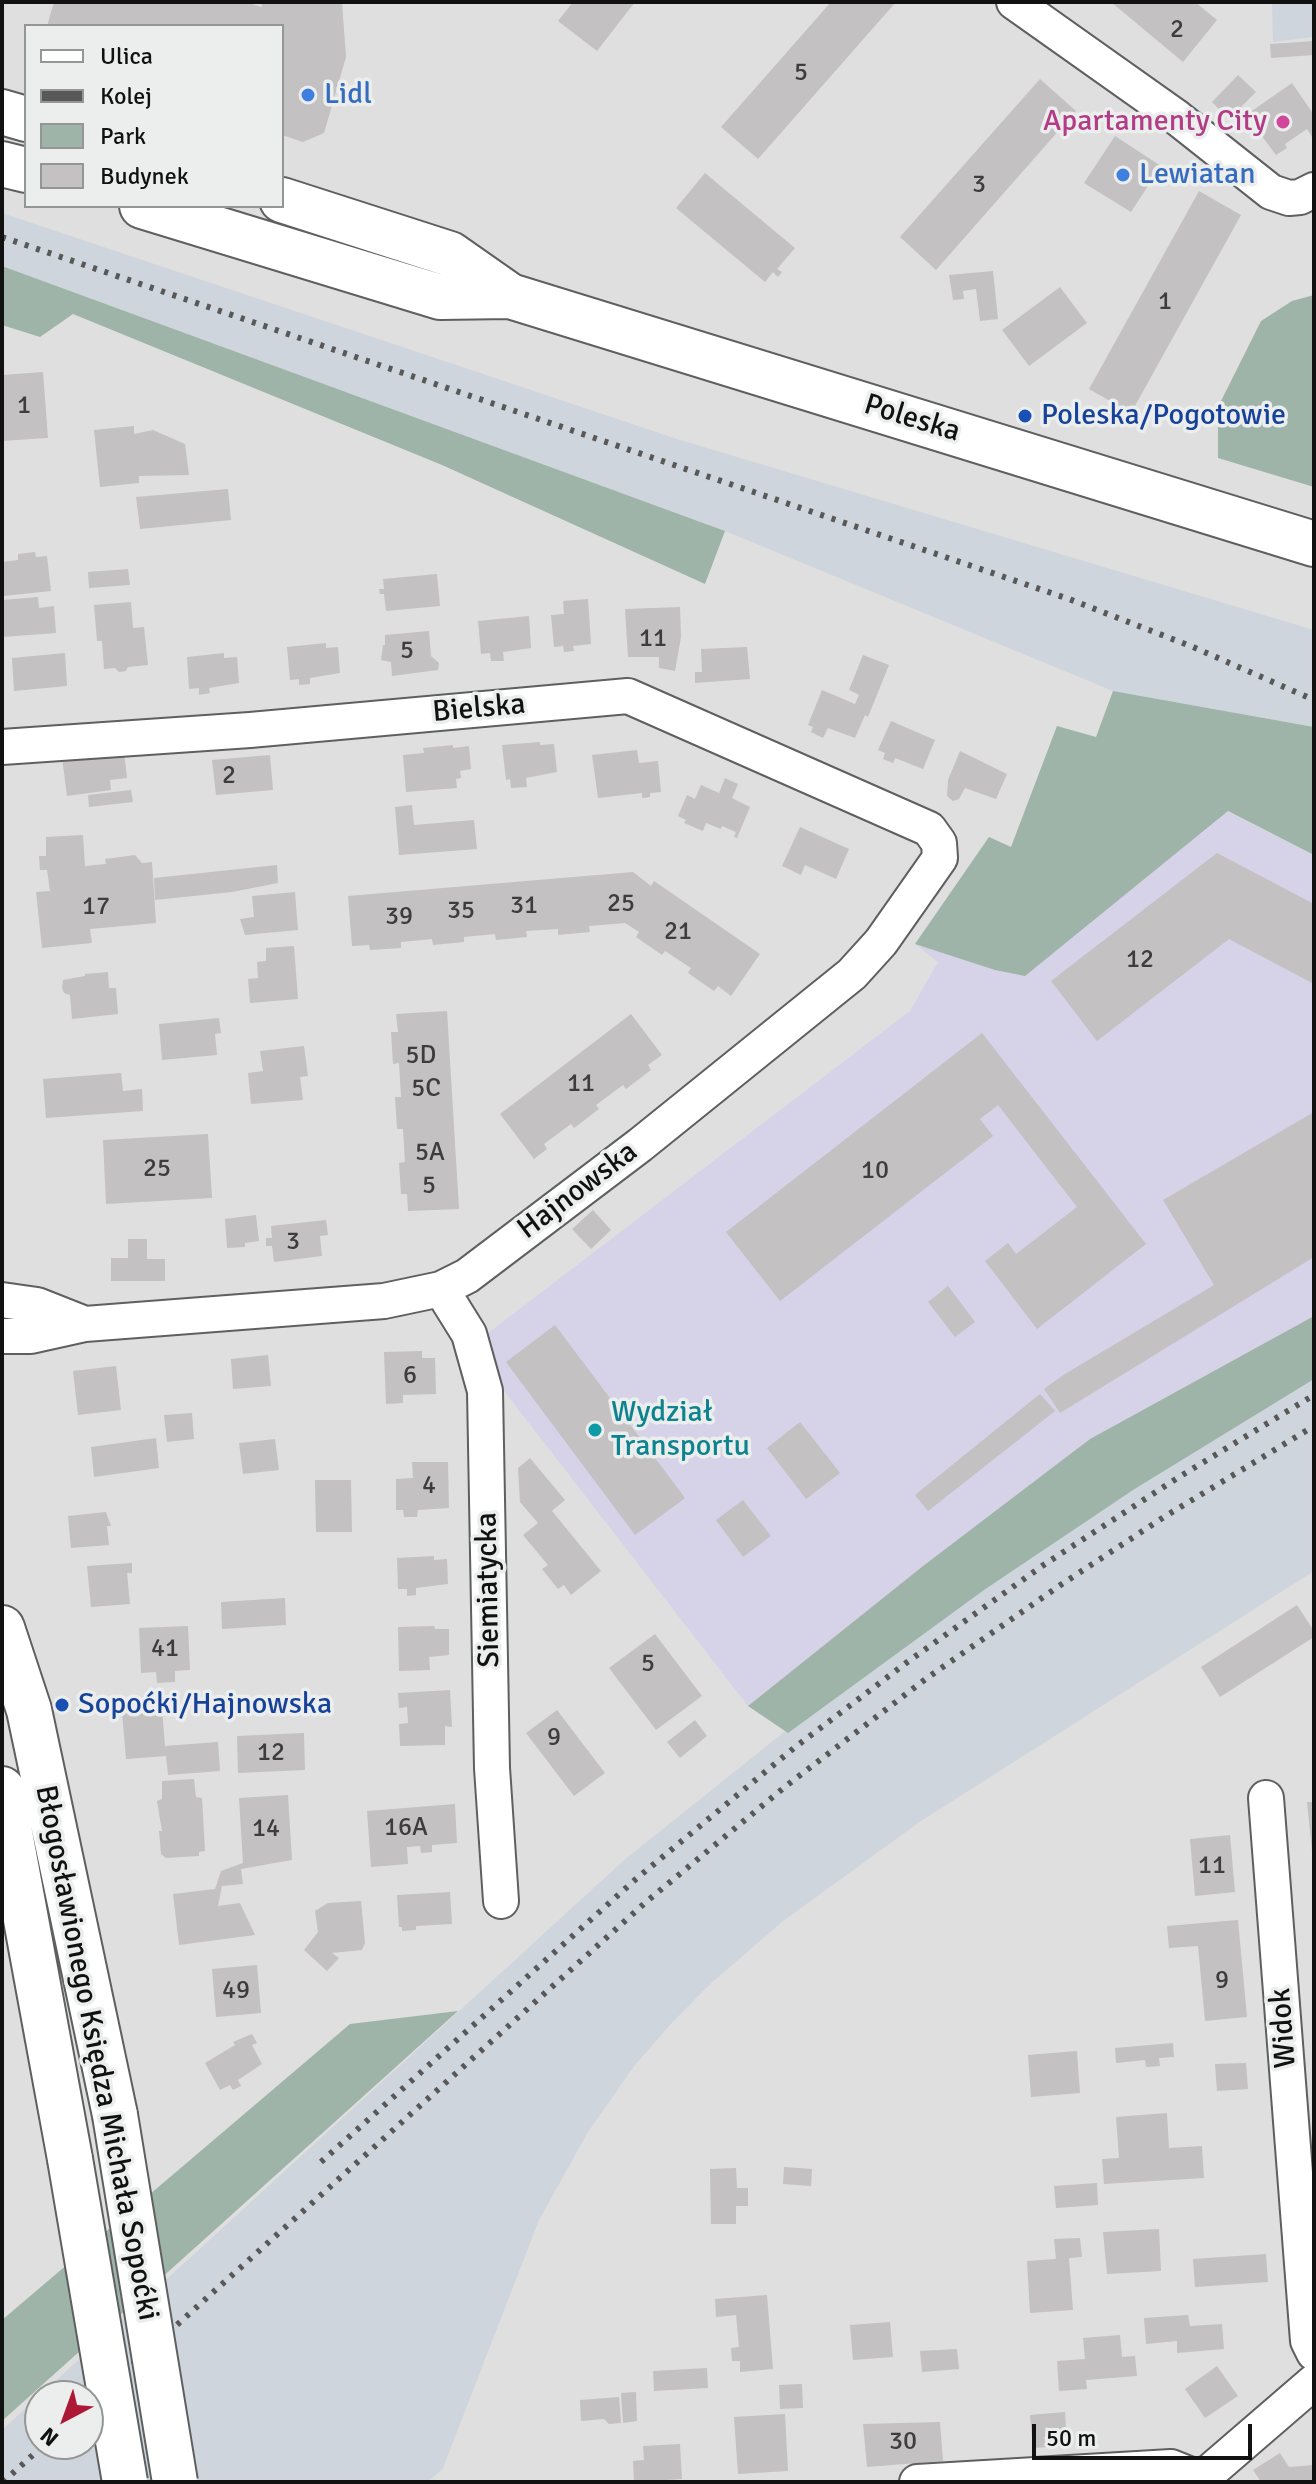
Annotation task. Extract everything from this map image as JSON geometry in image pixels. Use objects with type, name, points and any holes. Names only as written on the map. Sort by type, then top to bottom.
[{"type":"street","points":[[1014,2],[1175,116],[1271,192],[1302,194]]},
{"type":"street","points":[[2,112],[24,118]]},
{"type":"street","points":[[2,164],[24,170]]},
{"type":"street","name":"Poleska","points":[[284,201],[450,254],[510,296],[1314,544]]},
{"type":"street","name":"Poleska","points":[[149,208],[440,297],[510,296]]},
{"type":"street","name":"Bielska","points":[[2,747],[250,730],[628,696],[929,829]]},
{"type":"street","name":"Hajnowska","points":[[2,1336],[31,1336],[85,1324],[384,1301],[441,1289],[467,1276],[640,1145],[852,974],[881,942],[940,858],[939,843],[929,829]]},
{"type":"street","name":"Siemiatycka","points":[[441,1289],[469,1334],[485,1391],[492,1768],[501,1901]]},
{"type":"street","name":"Hajnowska","points":[[2,1300],[37,1305],[85,1324]]},
{"type":"street","name":"Błogosławionego Księdza Michała Sopoćki","points":[[2,1628],[29,1710],[115,2115],[175,2482]]},
{"type":"street","name":"Błogosławionego Księdza Michała Sopoćki","points":[[2,1789],[125,2482]]},
{"type":"street","name":"Widok","points":[[1266,1798],[1308,2341],[1314,2353]]},
{"type":"street","points":[[917,2482],[1171,2467],[1199,2481],[1314,2382]]},
{"type":"shaded area","points":[[1272,2],[1314,2],[1314,37],[1273,42]]},
{"type":"shaded area","points":[[2,213],[677,439],[1314,630],[1314,727],[1113,691],[725,531],[2,266]]},
{"type":"shaded area","points":[[1057,726],[1314,855],[1314,1316],[1090,1439],[923,1566],[748,1706],[501,1387],[488,1333],[910,1011],[938,962],[915,944],[989,837],[1011,847]]},
{"type":"shaded area","points":[[1314,1369],[1314,1571],[921,1821],[783,1921],[708,1986],[670,2025],[635,2065],[588,2132],[539,2220],[443,2468],[428,2482],[2,2482],[2,2430],[24,2410],[24,2460],[104,2460],[104,2380],[57,2380],[623,1861],[799,1720],[967,1593]]},
{"type":"green space","points":[[2,266],[725,531],[705,584],[442,465],[73,314],[40,337],[2,325]]},
{"type":"green space","points":[[1314,295],[1314,487],[1218,458],[1218,407],[1261,321],[1292,301]]},
{"type":"green space","points":[[1113,691],[1314,727],[1314,855],[1228,811],[1025,976],[995,970],[915,944],[989,837],[1011,847],[1057,726],[1096,737]]},
{"type":"green space","points":[[1314,1316],[1314,1379],[1133,1490],[984,1590],[788,1733],[748,1706],[923,1566],[1090,1439]]},
{"type":"green space","points":[[458,2011],[48,2380],[24,2380],[24,2401],[2,2421],[2,2320],[350,2024]]},
{"type":"building","name":"Lidl","points":[[54,2],[245,2],[262,7],[261,2],[342,2],[346,57],[324,133],[303,142],[284,136],[284,24],[48,24]]},
{"type":"building","points":[[573,2],[635,2],[597,51],[558,21]]},
{"type":"building","points":[[831,2],[896,2],[758,159],[721,127]]},
{"type":"building","points":[[1111,2],[1195,2],[1217,20],[1183,62]]},
{"type":"building","points":[[1314,41],[1314,55],[1271,58],[1270,44]]},
{"type":"building","points":[[1238,75],[1256,92],[1229,119],[1212,102]]},
{"type":"building","points":[[1040,79],[1076,111],[936,270],[900,237]]},
{"type":"building","name":"Apartamenty City","points":[[1292,83],[1314,115],[1314,136],[1307,129],[1285,144],[1287,148],[1276,155],[1246,115]]},
{"type":"building","name":"Lewiatan","points":[[1115,136],[1161,166],[1131,212],[1084,183]]},
{"type":"building","points":[[705,173],[795,248],[777,269],[782,272],[778,277],[773,272],[765,282],[676,208]]},
{"type":"building","points":[[1199,191],[1241,215],[1131,413],[1089,389]]},
{"type":"building","points":[[993,271],[998,319],[980,321],[976,289],[963,291],[964,299],[953,300],[949,275]]},
{"type":"building","points":[[1060,287],[1087,323],[1029,366],[1002,330]]},
{"type":"building","points":[[43,372],[48,438],[2,441],[2,375]]},
{"type":"building","points":[[134,426],[134,434],[153,430],[185,444],[189,475],[139,476],[139,483],[100,487],[94,430]]},
{"type":"building","points":[[228,489],[231,520],[140,529],[136,497]]},
{"type":"building","points":[[35,552],[36,557],[47,556],[51,591],[4,596],[2,562],[18,560],[18,554]]},
{"type":"building","points":[[128,569],[130,585],[89,588],[88,572]]},
{"type":"building","points":[[437,574],[440,606],[386,611],[384,594],[380,594],[379,589],[384,589],[383,579]]},
{"type":"building","points":[[38,597],[39,608],[54,606],[56,633],[2,637],[2,600]]},
{"type":"building","points":[[588,599],[591,644],[573,646],[574,651],[564,652],[563,646],[554,647],[551,615],[564,614],[563,601]]},
{"type":"building","points":[[131,602],[133,628],[144,627],[148,665],[128,667],[126,671],[119,672],[115,668],[104,669],[102,641],[97,641],[94,605]]},
{"type":"building","points":[[680,607],[681,637],[675,671],[659,668],[659,657],[628,657],[625,609]]},
{"type":"building","points":[[529,616],[531,648],[503,652],[504,661],[491,661],[490,653],[481,654],[478,621]]},
{"type":"building","points":[[429,631],[431,656],[439,663],[438,670],[392,676],[391,662],[381,660],[385,635]]},
{"type":"building","points":[[326,643],[326,648],[338,647],[340,673],[310,678],[310,684],[299,685],[299,679],[290,680],[287,647]]},
{"type":"building","points":[[747,647],[750,679],[695,683],[695,672],[702,672],[701,649]]},
{"type":"building","points":[[65,653],[67,686],[14,691],[12,658]]},
{"type":"building","points":[[224,653],[224,658],[237,657],[239,683],[209,688],[210,693],[199,695],[199,688],[189,689],[187,657]]},
{"type":"building","points":[[863,655],[889,665],[868,717],[865,715],[855,738],[828,728],[823,738],[811,732],[813,727],[808,725],[822,690],[855,704],[859,695],[849,690]]},
{"type":"building","points":[[891,721],[935,740],[923,769],[895,758],[893,763],[883,759],[885,753],[878,750]]},
{"type":"building","points":[[540,742],[540,745],[554,744],[557,772],[526,778],[527,787],[511,788],[510,779],[506,780],[502,745]]},
{"type":"building","points":[[453,745],[453,748],[469,746],[471,769],[460,771],[461,778],[456,779],[457,788],[406,792],[403,755],[424,753],[423,748]]},
{"type":"building","points":[[637,750],[639,763],[658,761],[661,792],[642,798],[642,793],[598,798],[592,755]]},
{"type":"building","points":[[124,751],[127,778],[110,780],[111,790],[67,796],[62,757]]},
{"type":"building","points":[[960,751],[1007,774],[996,799],[965,788],[959,799],[953,801],[947,796],[948,780]]},
{"type":"building","points":[[270,755],[273,790],[216,795],[212,760]]},
{"type":"building","points":[[725,778],[738,784],[732,798],[750,807],[737,838],[734,837],[736,832],[722,826],[721,829],[706,823],[703,831],[684,823],[686,820],[678,816],[687,795],[695,799],[701,785],[719,793]]},
{"type":"building","points":[[131,790],[133,802],[89,807],[88,795]]},
{"type":"building","points":[[412,805],[414,825],[474,820],[477,849],[399,855],[395,807]]},
{"type":"building","points":[[800,827],[849,849],[836,879],[805,865],[801,875],[782,866]]},
{"type":"building","points":[[83,835],[85,866],[106,864],[105,859],[135,855],[142,863],[152,862],[156,923],[90,929],[92,943],[42,948],[36,892],[50,891],[47,870],[40,870],[39,856],[46,856],[46,837]]},
{"type":"building","points":[[1217,853],[1314,904],[1314,984],[1229,939],[1097,1041],[1051,981]]},
{"type":"building","points":[[277,865],[278,883],[232,892],[155,900],[154,878]]},
{"type":"building","points":[[633,872],[651,886],[654,881],[760,954],[731,996],[718,986],[714,991],[688,973],[691,968],[665,951],[662,955],[636,937],[639,932],[625,923],[589,926],[590,932],[558,935],[558,929],[526,931],[527,937],[496,940],[495,934],[464,937],[464,942],[433,945],[432,939],[401,942],[401,948],[370,950],[369,945],[352,946],[348,896]]},
{"type":"building","points":[[295,892],[298,930],[245,935],[240,919],[254,917],[252,896]]},
{"type":"building","points":[[294,946],[298,999],[250,1003],[248,979],[258,978],[257,962],[266,961],[266,948]]},
{"type":"building","points":[[108,972],[109,988],[116,988],[118,1014],[72,1019],[70,995],[64,993],[63,980]]},
{"type":"building","points":[[447,1011],[459,1209],[408,1211],[407,1194],[401,1194],[399,1163],[405,1162],[403,1129],[397,1129],[395,1097],[401,1097],[399,1063],[393,1064],[391,1032],[398,1032],[396,1014]]},
{"type":"building","points":[[631,1014],[662,1055],[648,1065],[651,1070],[626,1089],[623,1085],[596,1105],[599,1109],[574,1128],[571,1124],[544,1144],[547,1149],[534,1159],[500,1114]]},
{"type":"building","points":[[219,1018],[221,1033],[215,1034],[217,1055],[162,1060],[159,1024]]},
{"type":"building","points":[[982,1033],[1146,1244],[1037,1329],[985,1261],[1008,1243],[1016,1254],[1077,1207],[998,1105],[980,1119],[993,1136],[780,1301],[726,1232]]},
{"type":"building","points":[[304,1046],[308,1076],[300,1077],[303,1100],[251,1104],[248,1073],[263,1071],[260,1051]]},
{"type":"building","points":[[121,1073],[123,1091],[142,1089],[143,1111],[46,1118],[43,1079]]},
{"type":"building","points":[[1314,1112],[1314,1257],[1060,1413],[1044,1389],[1214,1285],[1163,1200]]},
{"type":"building","points":[[208,1134],[212,1198],[106,1204],[103,1140]]},
{"type":"building","points":[[593,1210],[611,1230],[591,1249],[572,1229]]},
{"type":"building","points":[[256,1215],[259,1241],[245,1243],[245,1247],[227,1248],[225,1219]]},
{"type":"building","points":[[326,1220],[328,1235],[320,1236],[322,1256],[274,1262],[272,1246],[266,1246],[266,1238],[272,1238],[271,1226]]},
{"type":"building","points":[[128,1239],[147,1239],[147,1259],[165,1259],[165,1281],[111,1281],[111,1258],[128,1258]]},
{"type":"building","points":[[948,1286],[975,1322],[955,1337],[928,1302]]},
{"type":"building","name":"Wydział Transportu","points":[[555,1325],[685,1498],[635,1535],[506,1362]]},
{"type":"building","points":[[422,1351],[422,1358],[435,1358],[436,1394],[403,1395],[403,1403],[386,1404],[384,1352]]},
{"type":"building","points":[[268,1355],[271,1386],[233,1389],[231,1359]]},
{"type":"building","points":[[116,1366],[121,1410],[78,1415],[73,1371]]},
{"type":"building","points":[[1040,1394],[1055,1411],[928,1511],[915,1495]]},
{"type":"building","points":[[192,1413],[194,1439],[167,1442],[164,1415]]},
{"type":"building","points":[[800,1422],[840,1473],[806,1499],[767,1448]]},
{"type":"building","points":[[156,1438],[159,1468],[94,1477],[91,1447]]},
{"type":"building","points":[[275,1439],[279,1470],[243,1474],[239,1443]]},
{"type":"building","points":[[530,1458],[565,1500],[552,1511],[601,1571],[571,1595],[564,1585],[558,1589],[542,1569],[548,1565],[523,1535],[538,1523],[520,1502],[518,1468]]},
{"type":"building","points":[[412,1462],[448,1462],[449,1508],[418,1510],[417,1517],[404,1517],[403,1510],[396,1510],[396,1479],[413,1478]]},
{"type":"building","points":[[315,1480],[351,1480],[352,1532],[316,1532]]},
{"type":"building","points":[[743,1500],[771,1536],[743,1557],[716,1520]]},
{"type":"building","points":[[106,1512],[111,1526],[107,1526],[109,1545],[71,1548],[68,1516]]},
{"type":"building","points":[[434,1556],[434,1560],[447,1559],[448,1584],[416,1588],[416,1595],[407,1596],[407,1589],[398,1589],[397,1558]]},
{"type":"building","points":[[132,1563],[132,1573],[127,1573],[130,1604],[91,1607],[87,1566]]},
{"type":"building","points":[[285,1598],[286,1625],[222,1629],[221,1602]]},
{"type":"building","points":[[1297,1605],[1314,1631],[1314,1637],[1220,1697],[1201,1667]]},
{"type":"building","points":[[188,1626],[190,1670],[175,1671],[175,1682],[157,1683],[156,1672],[141,1673],[139,1628]]},
{"type":"building","points":[[434,1626],[435,1629],[449,1629],[449,1655],[429,1657],[430,1670],[399,1671],[398,1627]]},
{"type":"building","points":[[655,1634],[702,1696],[656,1730],[609,1668]]},
{"type":"building","points":[[450,1690],[452,1727],[445,1726],[445,1745],[400,1746],[399,1724],[408,1723],[407,1707],[399,1708],[398,1693]]},
{"type":"building","points":[[162,1709],[165,1746],[218,1742],[220,1771],[168,1775],[166,1756],[126,1759],[122,1712]]},
{"type":"building","points":[[557,1710],[605,1773],[574,1796],[526,1733]]},
{"type":"building","points":[[695,1720],[707,1736],[680,1758],[667,1742]]},
{"type":"building","points":[[304,1733],[305,1770],[238,1773],[237,1736]]},
{"type":"building","points":[[194,1779],[196,1797],[202,1798],[205,1851],[199,1852],[199,1856],[166,1858],[161,1854],[159,1831],[162,1831],[157,1801],[162,1799],[162,1781]]},
{"type":"building","points":[[288,1795],[292,1860],[241,1869],[243,1884],[222,1886],[218,1906],[240,1903],[255,1935],[179,1945],[173,1894],[215,1889],[221,1871],[243,1863],[239,1798]]},
{"type":"building","points":[[1307,1802],[1314,1802],[1314,1851],[1312,1851]]},
{"type":"building","points":[[455,1804],[457,1843],[432,1845],[432,1852],[421,1853],[420,1846],[407,1847],[408,1864],[371,1867],[367,1811]]},
{"type":"building","points":[[1230,1835],[1235,1892],[1195,1896],[1190,1839]]},
{"type":"building","points":[[450,1892],[452,1924],[416,1926],[416,1930],[402,1931],[399,1927],[397,1895]]},
{"type":"building","points":[[361,1901],[365,1943],[362,1950],[332,1953],[339,1958],[327,1971],[304,1950],[318,1932],[315,1911],[328,1903]]},
{"type":"building","points":[[1238,1920],[1247,2017],[1205,2021],[1198,1946],[1169,1948],[1167,1926]]},
{"type":"building","points":[[257,1965],[261,2013],[216,2017],[212,1969]]},
{"type":"building","points":[[252,2034],[257,2043],[252,2045],[262,2064],[238,2080],[241,2086],[233,2090],[230,2085],[220,2090],[205,2063],[235,2045],[233,2042]]},
{"type":"building","points":[[1173,2043],[1174,2057],[1159,2058],[1160,2066],[1146,2067],[1145,2060],[1116,2063],[1115,2048]]},
{"type":"building","points":[[1077,2051],[1080,2093],[1031,2097],[1028,2055]]},
{"type":"building","points":[[1246,2063],[1248,2089],[1217,2091],[1215,2064]]},
{"type":"building","points":[[1167,2113],[1169,2148],[1202,2146],[1204,2178],[1104,2184],[1102,2159],[1119,2158],[1116,2117]]},
{"type":"building","points":[[784,2167],[812,2169],[811,2186],[783,2184]]},
{"type":"building","points":[[736,2168],[737,2188],[748,2188],[748,2206],[736,2206],[736,2224],[711,2224],[710,2169]]},
{"type":"building","points":[[1097,2183],[1098,2205],[1056,2208],[1054,2186]]},
{"type":"building","points":[[1159,2229],[1161,2271],[1107,2274],[1103,2232]]},
{"type":"building","points":[[1080,2238],[1082,2257],[1069,2258],[1073,2310],[1030,2313],[1027,2261],[1056,2259],[1054,2239]]},
{"type":"building","points":[[1266,2254],[1268,2282],[1195,2287],[1193,2259]]},
{"type":"building","points":[[767,2295],[773,2369],[740,2372],[740,2361],[732,2361],[731,2348],[739,2347],[736,2315],[716,2317],[715,2299]]},
{"type":"building","points":[[1188,2315],[1190,2326],[1222,2324],[1224,2349],[1177,2353],[1177,2341],[1146,2344],[1144,2318]]},
{"type":"building","points":[[890,2322],[893,2357],[853,2360],[850,2325]]},
{"type":"building","points":[[1120,2335],[1122,2357],[1135,2356],[1137,2376],[1086,2380],[1087,2389],[1059,2391],[1057,2361],[1085,2359],[1083,2338]]},
{"type":"building","points":[[957,2349],[959,2369],[922,2372],[920,2351]]},
{"type":"building","points":[[1217,2366],[1238,2396],[1205,2418],[1185,2389]]},
{"type":"building","points":[[707,2368],[708,2388],[654,2391],[653,2371]]},
{"type":"building","points":[[802,2384],[803,2408],[780,2409],[779,2385]]},
{"type":"building","points":[[636,2392],[637,2421],[623,2423],[621,2393]]},
{"type":"building","points":[[619,2397],[621,2423],[609,2424],[604,2419],[581,2421],[580,2400]]},
{"type":"building","points":[[1065,2412],[1067,2446],[1033,2448],[1030,2415]]},
{"type":"building","points":[[785,2414],[788,2471],[738,2474],[734,2417]]},
{"type":"building","points":[[940,2422],[943,2461],[867,2467],[863,2424]]},
{"type":"building","points":[[680,2444],[682,2479],[634,2482],[633,2461],[644,2460],[643,2446]]},
{"type":"building","points":[[1280,2453],[1289,2467],[1314,2465],[1314,2482],[1261,2482],[1253,2470]]},
{"type":"railway","points":[[2,237],[1069,599],[1193,647],[1314,700]]},
{"type":"railway","points":[[321,2162],[636,1879],[794,1748],[1045,1564],[1314,1395]]},
{"type":"railway","points":[[104,2391],[646,1902],[786,1786],[927,1678],[1062,1584],[1164,1517],[1314,1426]]},
{"type":"railway","points":[[3,2482],[27,2460]]},
{"type":"place","name":"Lidl","points":[[308,95]]},
{"type":"place","name":"Apartamenty City","points":[[1283,122]]},
{"type":"place","name":"Lewiatan","points":[[1123,175]]},
{"type":"place","name":"Poleska/Pogotowie","points":[[1025,416]]},
{"type":"place","name":"Wydział Transportu","points":[[595,1430]]},
{"type":"place","name":"Sopoćki/Hajnowska","points":[[62,1705]]}]
